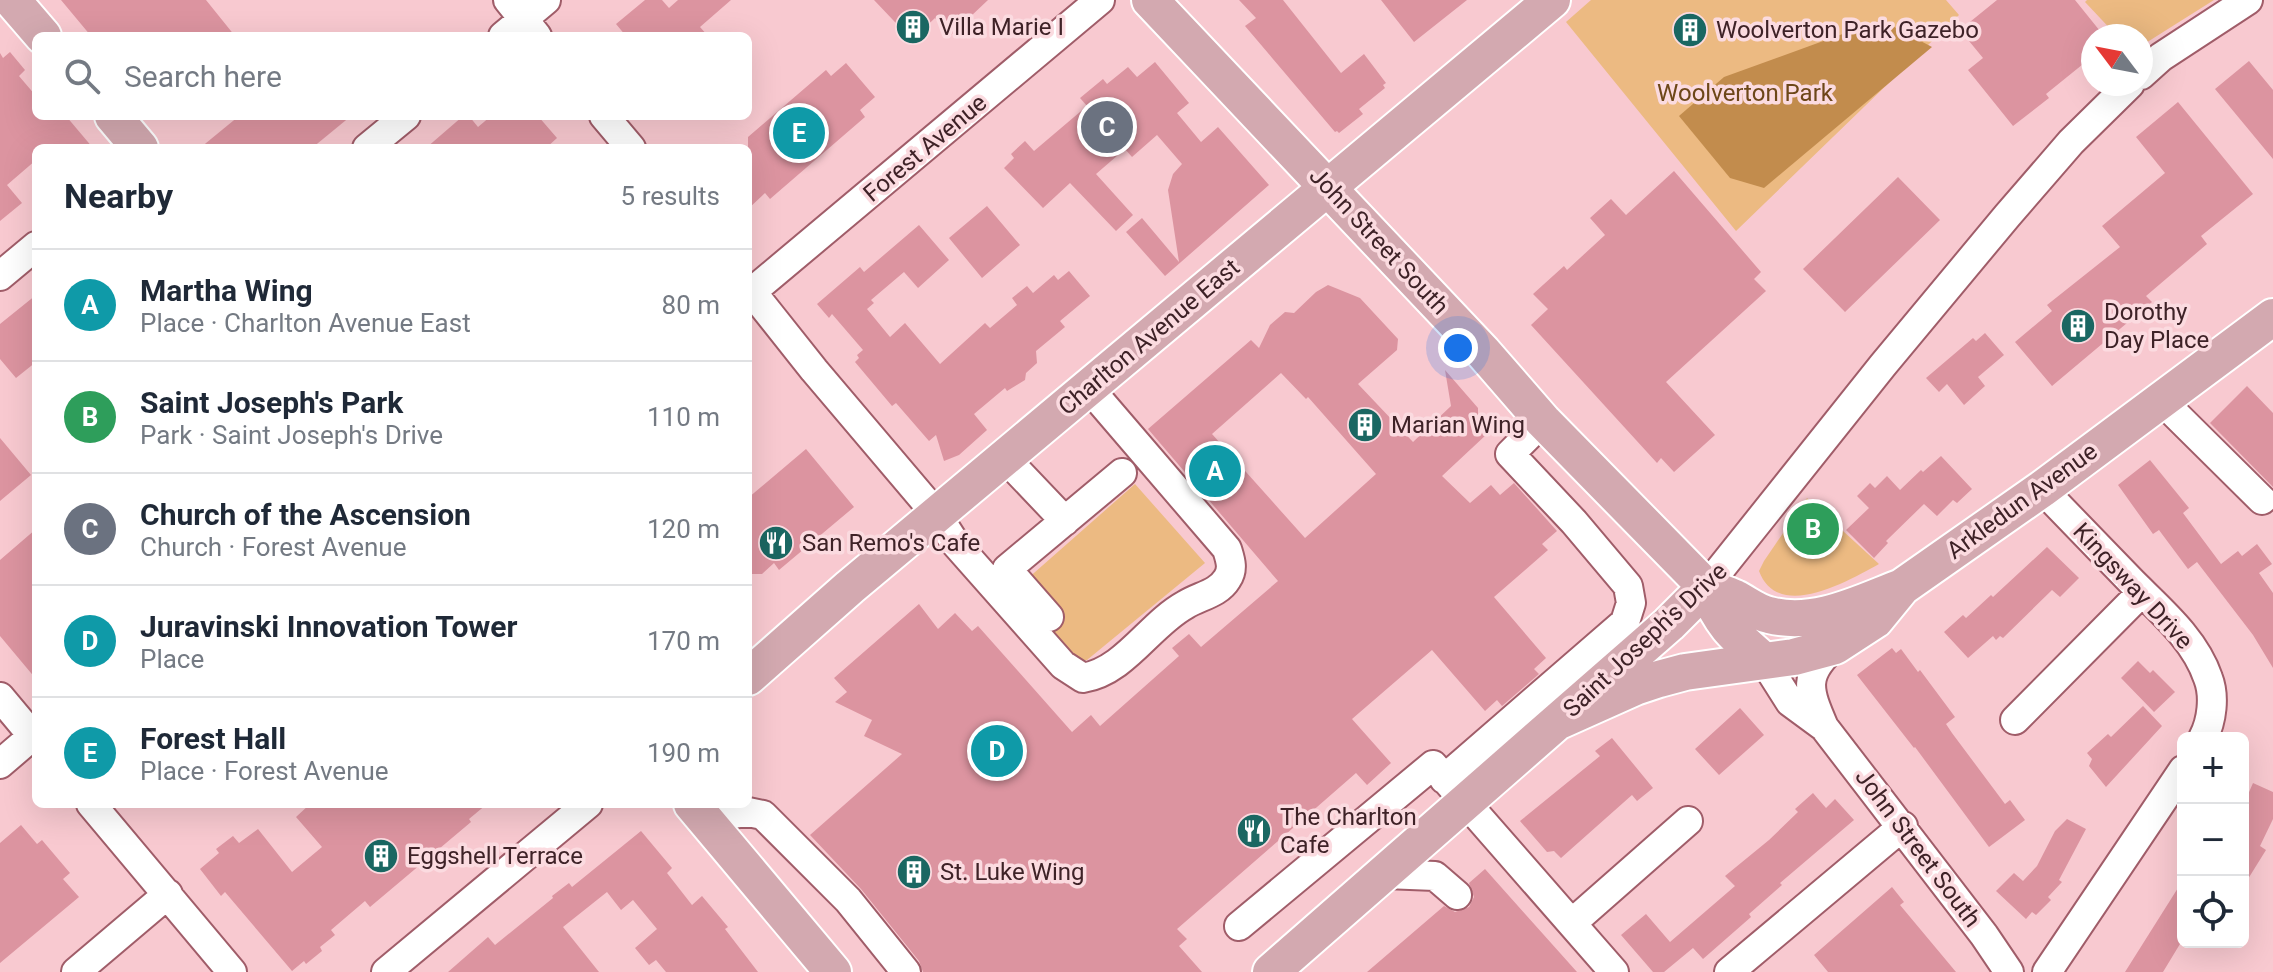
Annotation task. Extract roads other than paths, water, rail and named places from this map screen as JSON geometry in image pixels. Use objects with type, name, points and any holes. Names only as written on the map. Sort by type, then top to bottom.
[{"type":"main road","points":[[12,0],[40,32]]},
{"type":"main road","name":"John Street South","points":[[1150,0],[1483,352],[1543,421],[1706,587],[1717,616],[1764,661]]},
{"type":"main road","name":"Charlton Avenue East","points":[[752,674],[1088,387],[1552,0]]},
{"type":"main road","points":[[116,120],[137,144]]},
{"type":"main road","name":"Arkledun Avenue","points":[[1559,721],[1659,679],[1685,672],[1794,657],[1835,646],[1875,620],[1902,587],[2042,489],[2273,317]]},
{"type":"main road","name":"John Street South","points":[[1706,587],[1768,615],[1798,618],[1840,611],[1902,587]]},
{"type":"main road","name":"Saint Joseph's Drive","points":[[1271,972],[1385,874],[1456,791],[1559,721],[1669,624],[1706,587]]},
{"type":"main road","points":[[698,811],[833,972]]},
{"type":"street","points":[[518,23],[546,0]]},
{"type":"street","name":"Forest Avenue","points":[[752,289],[1100,0]]},
{"type":"street","points":[[2153,64],[2248,0]]},
{"type":"street","name":"Saint Joseph's Drive","points":[[1706,587],[1883,365],[2007,216],[2071,142],[2118,96]]},
{"type":"street","points":[[376,144],[402,120]]},
{"type":"street","points":[[607,120],[628,144]]},
{"type":"street","points":[[4,264],[32,248]]},
{"type":"street","points":[[752,295],[937,515],[955,543],[1063,665],[1083,678],[1108,669],[1182,606],[1218,590],[1229,577],[1232,563],[1227,549],[1088,387]]},
{"type":"street","points":[[2161,400],[2262,500]]},
{"type":"street","points":[[1456,791],[1625,622],[1631,603],[1628,586],[1510,454],[1543,421]]},
{"type":"street","points":[[998,464],[1058,527]]},
{"type":"street","points":[[1049,617],[1007,569],[1122,473]]},
{"type":"street","name":"Kingsway Drive","points":[[2042,489],[2179,630],[2200,658],[2210,681],[2211,714],[2205,732]]},
{"type":"street","points":[[2015,720],[2142,592]]},
{"type":"street","name":"John Street South","points":[[1835,646],[1817,663],[1810,685],[1810,695],[1824,727],[1903,826],[2009,972]]},
{"type":"street","name":"John Street South","points":[[1764,661],[1790,702],[1824,727]]},
{"type":"street","points":[[0,697],[32,733]]},
{"type":"street","points":[[0,764],[32,738]]},
{"type":"street","points":[[1239,926],[1433,765],[1614,972]]},
{"type":"street","points":[[2047,972],[2177,779]]},
{"type":"street","points":[[94,808],[232,972]]},
{"type":"street","points":[[386,972],[583,808]]},
{"type":"street","points":[[698,811],[763,815],[848,900],[906,972]]},
{"type":"street","points":[[1572,923],[1688,821]]},
{"type":"street","points":[[1729,972],[1903,826]]},
{"type":"street","points":[[1385,874],[1435,876],[1457,895]]},
{"type":"street","points":[[76,972],[168,894]]},
{"type":"place","name":"Villa Marie I","points":[[913,27]]},
{"type":"place","name":"Woolverton Park Gazebo","points":[[1690,30]]},
{"type":"place","name":"Church of the Ascension","points":[[1107,127]]},
{"type":"place","name":"Forest Hall","points":[[799,133]]},
{"type":"place","name":"Dorothy Day Place","points":[[2078,326]]},
{"type":"place","name":"Marian Wing","points":[[1365,425]]},
{"type":"place","name":"Martha Wing","points":[[1215,471]]},
{"type":"place","name":"Saint Joseph's Park","points":[[1813,529]]},
{"type":"place","name":"San Remo's Cafe","points":[[776,543]]},
{"type":"place","name":"Juravinski Innovation Tower","points":[[997,751]]},
{"type":"place","name":"The Charlton Cafe","points":[[1254,831]]},
{"type":"place","name":"Eggshell Terrace","points":[[381,856]]},
{"type":"place","name":"St. Luke Wing","points":[[914,872]]},
{"type":"park label","name":"Woolverton Park","points":[[1745,93]]}]
